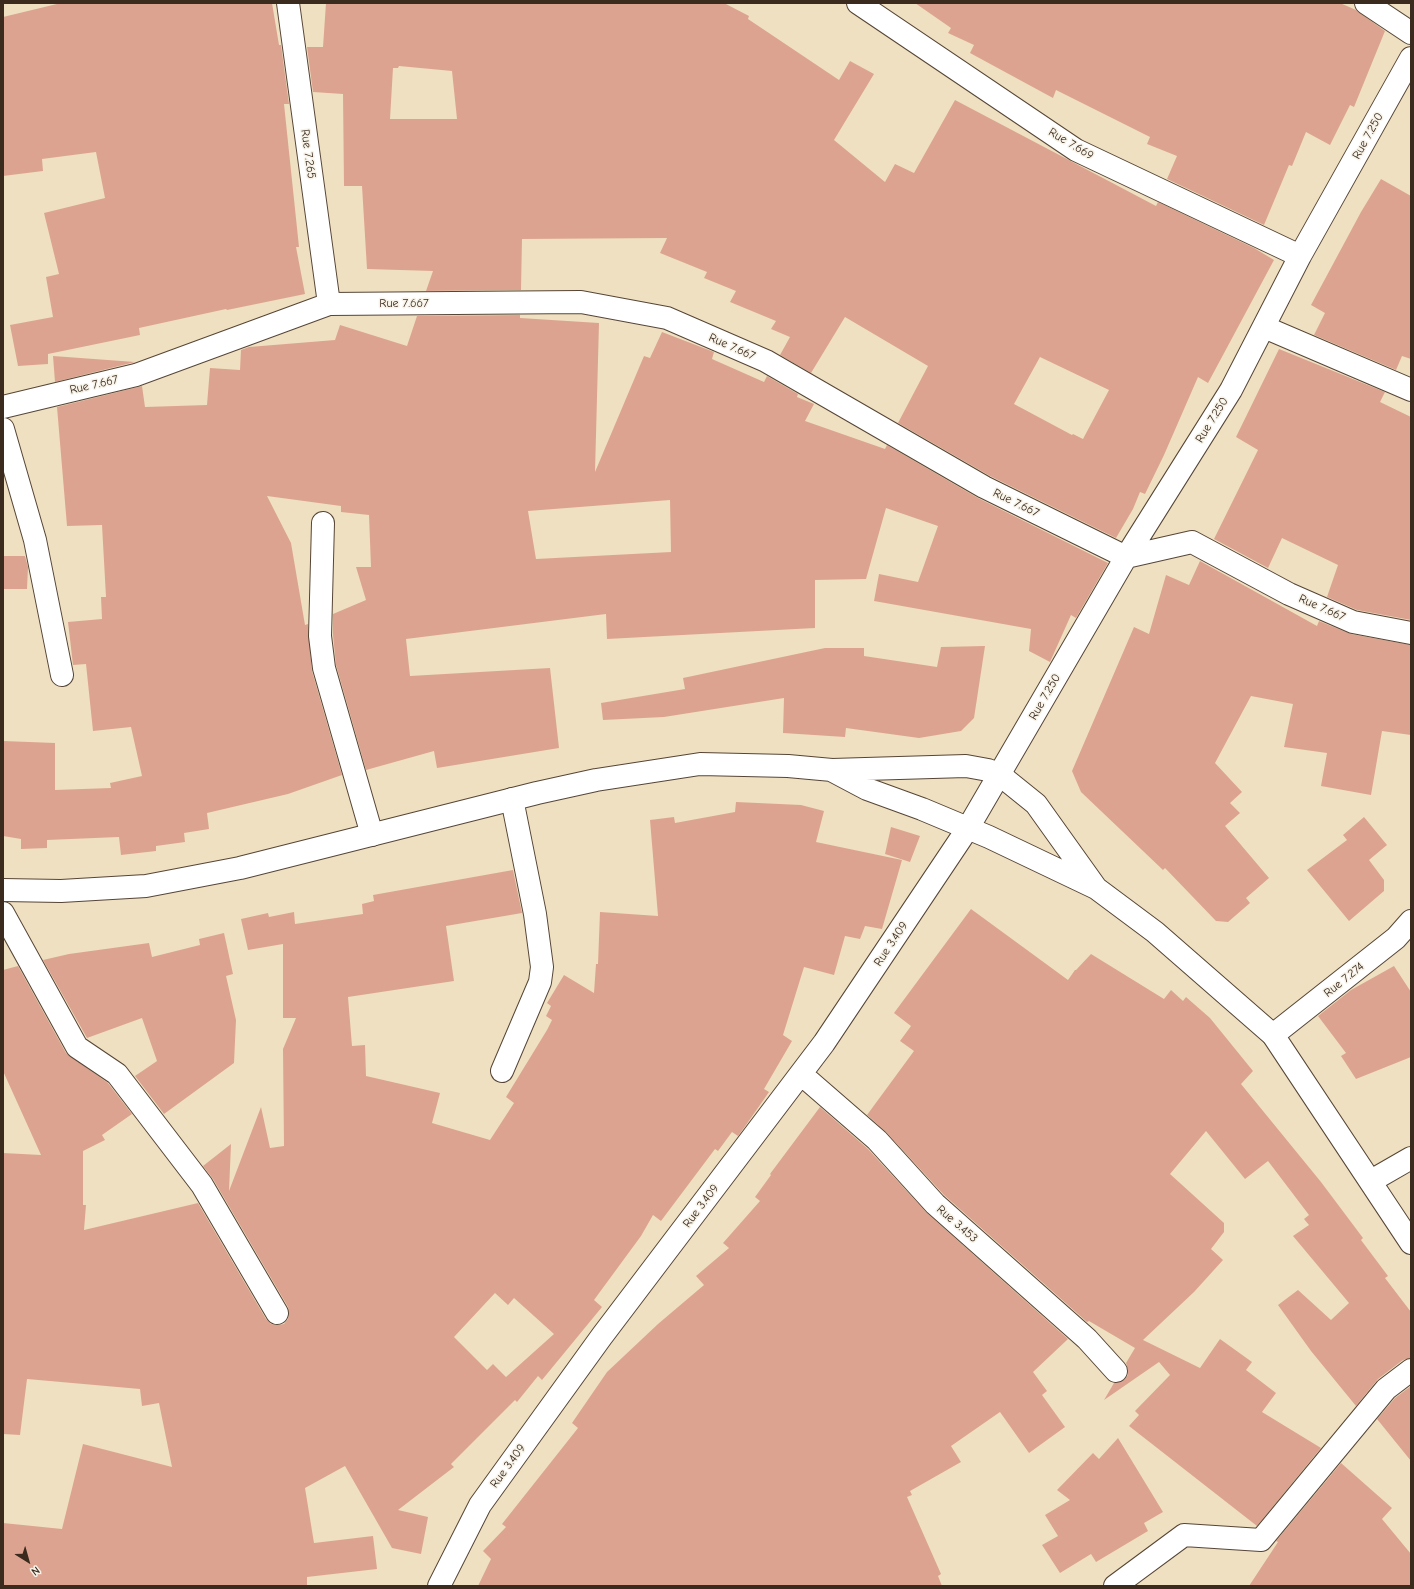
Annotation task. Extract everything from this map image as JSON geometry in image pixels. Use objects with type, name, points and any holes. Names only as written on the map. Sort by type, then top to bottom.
[{"type":"street","name":"Rue 7.265","points":[[288,3],[329,304]]},
{"type":"street","name":"Rue 7.669","points":[[858,3],[1076,150],[1300,256]]},
{"type":"street","points":[[1366,3],[1411,33]]},
{"type":"street","name":"Rue 7.250","points":[[968,828],[1126,557],[1231,390],[1300,256],[1411,58]]},
{"type":"street","name":"Rue 7.667","points":[[3,407],[136,375],[329,304],[581,302],[667,318],[766,362],[984,487],[1126,557],[1192,542],[1289,594],[1353,622],[1411,633]]},
{"type":"street","points":[[1264,327],[1411,390]]},
{"type":"street","points":[[3,429],[35,540],[62,675]]},
{"type":"street","points":[[323,523],[320,636],[324,668],[372,835]]},
{"type":"street","points":[[3,890],[60,891],[146,886],[240,868],[596,780],[700,764],[788,766],[832,770],[966,766],[1000,775],[1036,804],[1096,888]]},
{"type":"street","points":[[832,770],[867,789],[968,828],[1096,888],[1155,932],[1273,1035],[1411,1243]]},
{"type":"street","points":[[502,1071],[540,982],[542,967],[535,914],[512,800]]},
{"type":"street","name":"Rue 3.409","points":[[439,1586],[480,1505],[602,1336],[824,1043],[968,828]]},
{"type":"street","points":[[3,914],[77,1047],[117,1074],[202,1185],[277,1313]]},
{"type":"street","name":"Rue 7.274","points":[[1273,1035],[1396,938],[1411,921]]},
{"type":"street","name":"Rue 3.453","points":[[801,1074],[877,1140],[935,1204],[1087,1339],[1116,1371]]},
{"type":"street","points":[[1371,1181],[1411,1158]]},
{"type":"street","points":[[1115,1586],[1184,1535],[1261,1540],[1386,1389],[1411,1370]]},
{"type":"building","points":[[61,3],[272,3],[279,45],[281,45],[289,104],[284,104],[299,247],[296,247],[305,294],[139,328],[140,335],[48,354],[48,364],[18,366],[10,325],[53,317],[46,277],[59,274],[44,213],[105,198],[96,152],[42,159],[43,171],[3,176],[3,17]]},
{"type":"building","points":[[326,3],[724,3],[749,16],[748,19],[839,80],[850,61],[874,74],[834,140],[885,182],[895,164],[914,173],[955,100],[1156,206],[1158,202],[1254,248],[1274,260],[1208,383],[1198,377],[1164,455],[1145,494],[1140,492],[1133,509],[1116,538],[990,476],[898,423],[928,366],[845,317],[811,373],[780,355],[790,337],[771,329],[776,321],[730,302],[736,291],[704,278],[707,272],[660,253],[667,238],[522,239],[521,290],[426,291],[433,271],[367,269],[362,186],[344,186],[343,94],[313,92],[307,47],[323,47]],"holes":[[[399,66],[452,71],[457,119],[390,119],[393,68],[398,68]],[[1040,357],[1109,390],[1083,439],[1073,434],[1072,435],[1014,404]]]},
{"type":"building","points":[[915,3],[1340,3],[1356,10],[1385,31],[1354,107],[1350,105],[1330,145],[1306,132],[1292,166],[1289,165],[1264,225],[1167,179],[1177,156],[1147,144],[1150,137],[1056,90],[1053,98],[970,53],[974,45],[948,33],[951,28]]},
{"type":"building","points":[[1381,179],[1411,196],[1411,359],[1402,356],[1396,370],[1314,335],[1325,313],[1311,305],[1361,212]]},
{"type":"building","points":[[520,315],[520,318],[599,323],[595,472],[644,356],[650,358],[662,332],[714,352],[712,359],[764,382],[767,376],[798,394],[797,397],[814,404],[805,421],[885,449],[887,445],[978,498],[1108,563],[1076,618],[1071,615],[1050,662],[1029,651],[1031,629],[874,601],[879,574],[918,582],[938,526],[886,508],[866,579],[815,580],[815,628],[607,639],[606,614],[406,639],[410,676],[550,668],[559,748],[437,768],[434,751],[366,770],[336,665],[333,635],[333,614],[366,600],[356,567],[371,567],[369,515],[341,512],[341,506],[267,496],[291,543],[305,625],[308,624],[312,671],[342,775],[288,794],[207,813],[209,829],[184,833],[185,842],[156,846],[156,851],[121,855],[119,837],[47,840],[47,848],[21,849],[21,839],[3,836],[3,741],[55,743],[55,790],[111,788],[110,783],[142,776],[131,727],[93,731],[86,664],[73,665],[68,622],[102,619],[101,597],[106,597],[102,525],[67,526],[57,407],[142,386],[145,407],[207,405],[210,368],[240,370],[241,350],[249,347],[335,340],[340,325],[407,346],[417,316]],"holes":[[[670,500],[671,552],[536,559],[528,511]]]},
{"type":"building","points":[[1279,349],[1385,392],[1380,402],[1411,417],[1411,620],[1357,610],[1327,597],[1338,565],[1282,538],[1268,568],[1214,539],[1258,450],[1236,437]]},
{"type":"building","points":[[53,356],[135,362],[55,382]]},
{"type":"building","points":[[3,556],[25,556],[28,567],[27,589],[3,589]]},
{"type":"building","points":[[1200,561],[1317,626],[1319,621],[1351,634],[1411,645],[1411,735],[1382,731],[1371,795],[1321,786],[1327,753],[1284,747],[1293,704],[1251,696],[1215,763],[1242,792],[1230,803],[1240,813],[1225,826],[1269,878],[1246,898],[1250,903],[1228,922],[1216,921],[1165,868],[1163,870],[1081,792],[1072,771],[1134,627],[1149,634],[1166,575],[1189,585]]},
{"type":"building","points":[[985,646],[974,718],[961,731],[919,738],[846,728],[845,737],[783,733],[784,698],[664,717],[603,720],[601,703],[685,689],[683,678],[825,648],[864,648],[864,656],[937,667],[941,647]]},
{"type":"building","points":[[736,802],[801,805],[824,811],[816,842],[902,860],[882,929],[865,926],[860,939],[845,936],[834,975],[804,967],[783,1035],[792,1041],[764,1089],[769,1092],[738,1136],[732,1132],[718,1151],[715,1149],[661,1221],[653,1215],[641,1236],[594,1300],[602,1307],[542,1380],[538,1376],[517,1402],[515,1400],[451,1464],[454,1467],[398,1510],[428,1517],[421,1554],[392,1548],[345,1466],[305,1488],[314,1543],[373,1536],[377,1569],[307,1577],[307,1586],[3,1586],[3,1523],[62,1529],[83,1444],[172,1467],[159,1403],[142,1406],[140,1389],[27,1379],[20,1435],[3,1434],[3,1153],[41,1155],[3,1071],[3,970],[18,966],[66,1053],[108,1083],[132,1114],[102,1135],[105,1140],[83,1151],[83,1205],[86,1205],[84,1230],[198,1203],[266,1319],[271,1324],[284,1324],[288,1319],[288,1307],[213,1179],[203,1166],[231,1144],[229,1191],[261,1107],[270,1148],[284,1146],[283,1049],[296,1018],[283,1018],[283,944],[248,950],[241,919],[268,913],[269,917],[294,912],[295,924],[363,914],[362,904],[374,901],[373,895],[513,870],[522,913],[446,926],[454,981],[348,997],[352,1046],[365,1045],[366,1076],[440,1093],[432,1123],[490,1140],[514,1103],[506,1097],[552,1020],[546,1016],[551,1006],[547,1003],[564,975],[594,993],[596,964],[598,964],[600,912],[658,916],[650,820],[674,817],[675,823],[735,812]],"holes":[[[495,1293],[508,1305],[514,1298],[554,1334],[506,1377],[493,1364],[487,1370],[454,1337]]]},
{"type":"building","points":[[1364,817],[1387,845],[1369,860],[1384,880],[1384,891],[1349,921],[1307,870],[1347,840],[1343,835]]},
{"type":"building","points":[[891,827],[920,836],[910,862],[885,854]]},
{"type":"building","points":[[971,909],[1068,980],[1075,970],[1091,954],[1164,999],[1171,990],[1183,1001],[1186,997],[1210,1018],[1253,1071],[1241,1084],[1321,1182],[1363,1238],[1361,1240],[1388,1276],[1385,1278],[1411,1312],[1411,1358],[1403,1360],[1378,1379],[1356,1406],[1311,1351],[1278,1305],[1298,1290],[1331,1320],[1349,1303],[1293,1236],[1309,1225],[1304,1219],[1309,1215],[1268,1161],[1245,1179],[1206,1131],[1170,1174],[1224,1223],[1224,1232],[1211,1249],[1223,1260],[1194,1292],[1143,1340],[1200,1368],[1220,1339],[1252,1362],[1246,1370],[1276,1393],[1262,1412],[1321,1448],[1257,1526],[1129,1426],[1139,1415],[1135,1411],[1170,1375],[1159,1362],[1104,1400],[1114,1383],[1124,1380],[1128,1375],[1126,1363],[1135,1348],[1089,1321],[1087,1322],[944,1195],[886,1132],[867,1115],[914,1051],[900,1041],[911,1026],[894,1013]]},
{"type":"building","points":[[224,933],[233,974],[226,976],[236,1020],[234,1063],[164,1114],[135,1076],[157,1061],[142,1018],[87,1038],[43,960],[69,954],[149,943],[152,957],[200,945],[199,939]]},
{"type":"building","points":[[1394,966],[1411,992],[1411,1057],[1356,1079],[1341,1056],[1346,1053],[1318,1016],[1351,990]]},
{"type":"building","points":[[820,1107],[868,1149],[927,1213],[1068,1339],[1033,1372],[1047,1391],[1042,1395],[1065,1427],[1029,1453],[1000,1412],[951,1446],[961,1462],[910,1491],[912,1495],[907,1497],[941,1574],[938,1576],[942,1586],[478,1586],[491,1559],[483,1551],[506,1527],[502,1524],[578,1428],[572,1423],[607,1372],[658,1324],[704,1285],[696,1276],[729,1248],[723,1243],[760,1201],[755,1197],[771,1175],[770,1174]]},
{"type":"building","points":[[1411,1386],[1411,1461],[1377,1419],[1395,1398]]},
{"type":"building","points":[[1118,1438],[1163,1512],[1144,1523],[1148,1531],[1096,1562],[1091,1554],[1060,1573],[1042,1545],[1058,1536],[1045,1515],[1070,1500],[1057,1490],[1093,1453],[1099,1459]]},
{"type":"building","points":[[1341,1463],[1392,1508],[1382,1519],[1411,1554],[1411,1586],[1249,1586],[1278,1542],[1276,1541]]}]
